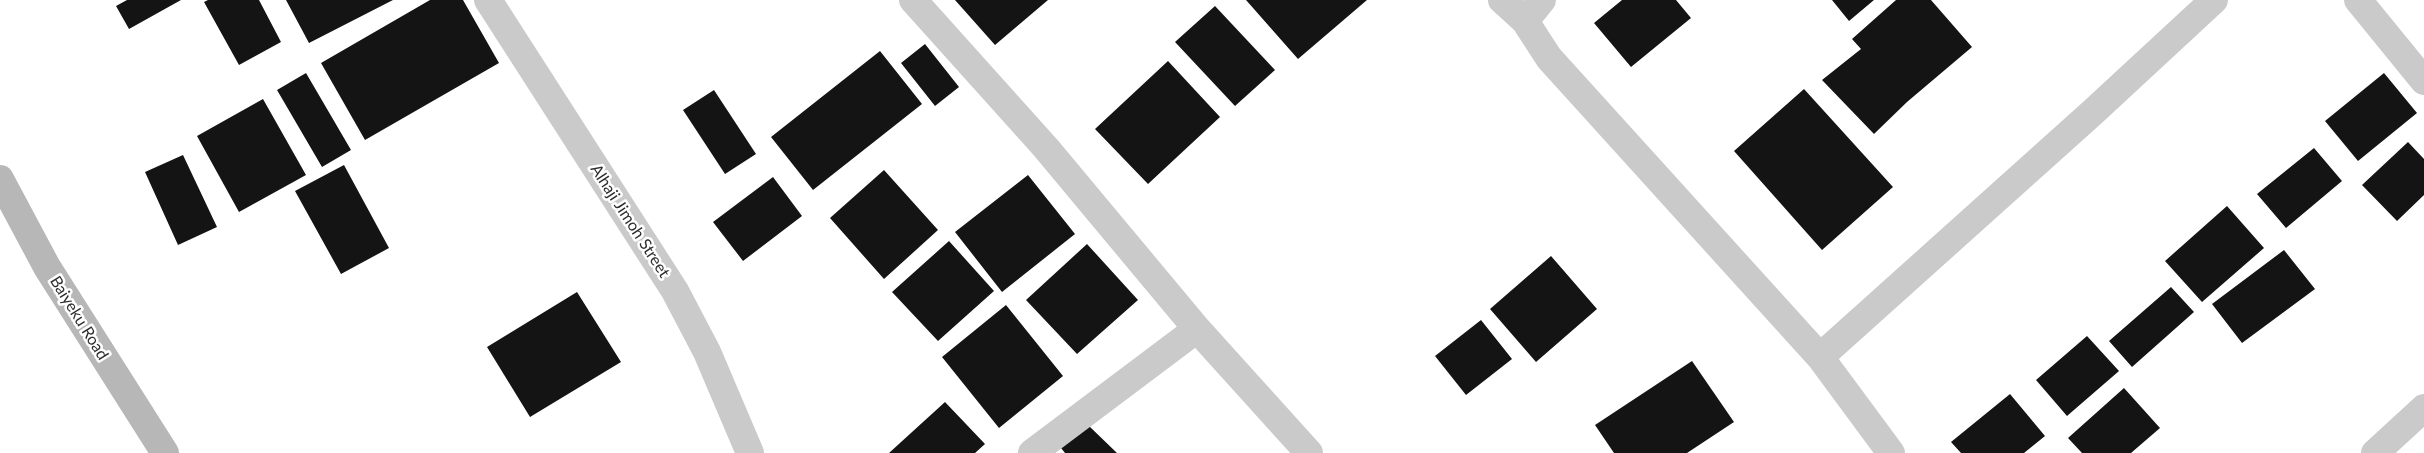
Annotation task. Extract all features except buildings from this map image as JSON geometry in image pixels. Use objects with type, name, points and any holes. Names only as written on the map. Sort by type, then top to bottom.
[{"type":"main road","name":"Baiyeku Road","points":[[0,179],[47,267],[165,453]]},
{"type":"street","name":"Alhaji Jimoh Street","points":[[488,0],[675,291],[707,352],[750,453]]},
{"type":"street","points":[[913,0],[1046,148],[1197,329],[1309,453]]},
{"type":"street","points":[[1502,0],[1524,21],[1549,58],[1820,357],[1892,453]]},
{"type":"street","points":[[1524,21],[1542,0]]},
{"type":"street","points":[[1820,357],[2093,112],[2214,0]]},
{"type":"street","points":[[2358,0],[2424,81]]},
{"type":"street","points":[[1032,453],[1197,329]]},
{"type":"street","points":[[2375,453],[2424,408]]}]
